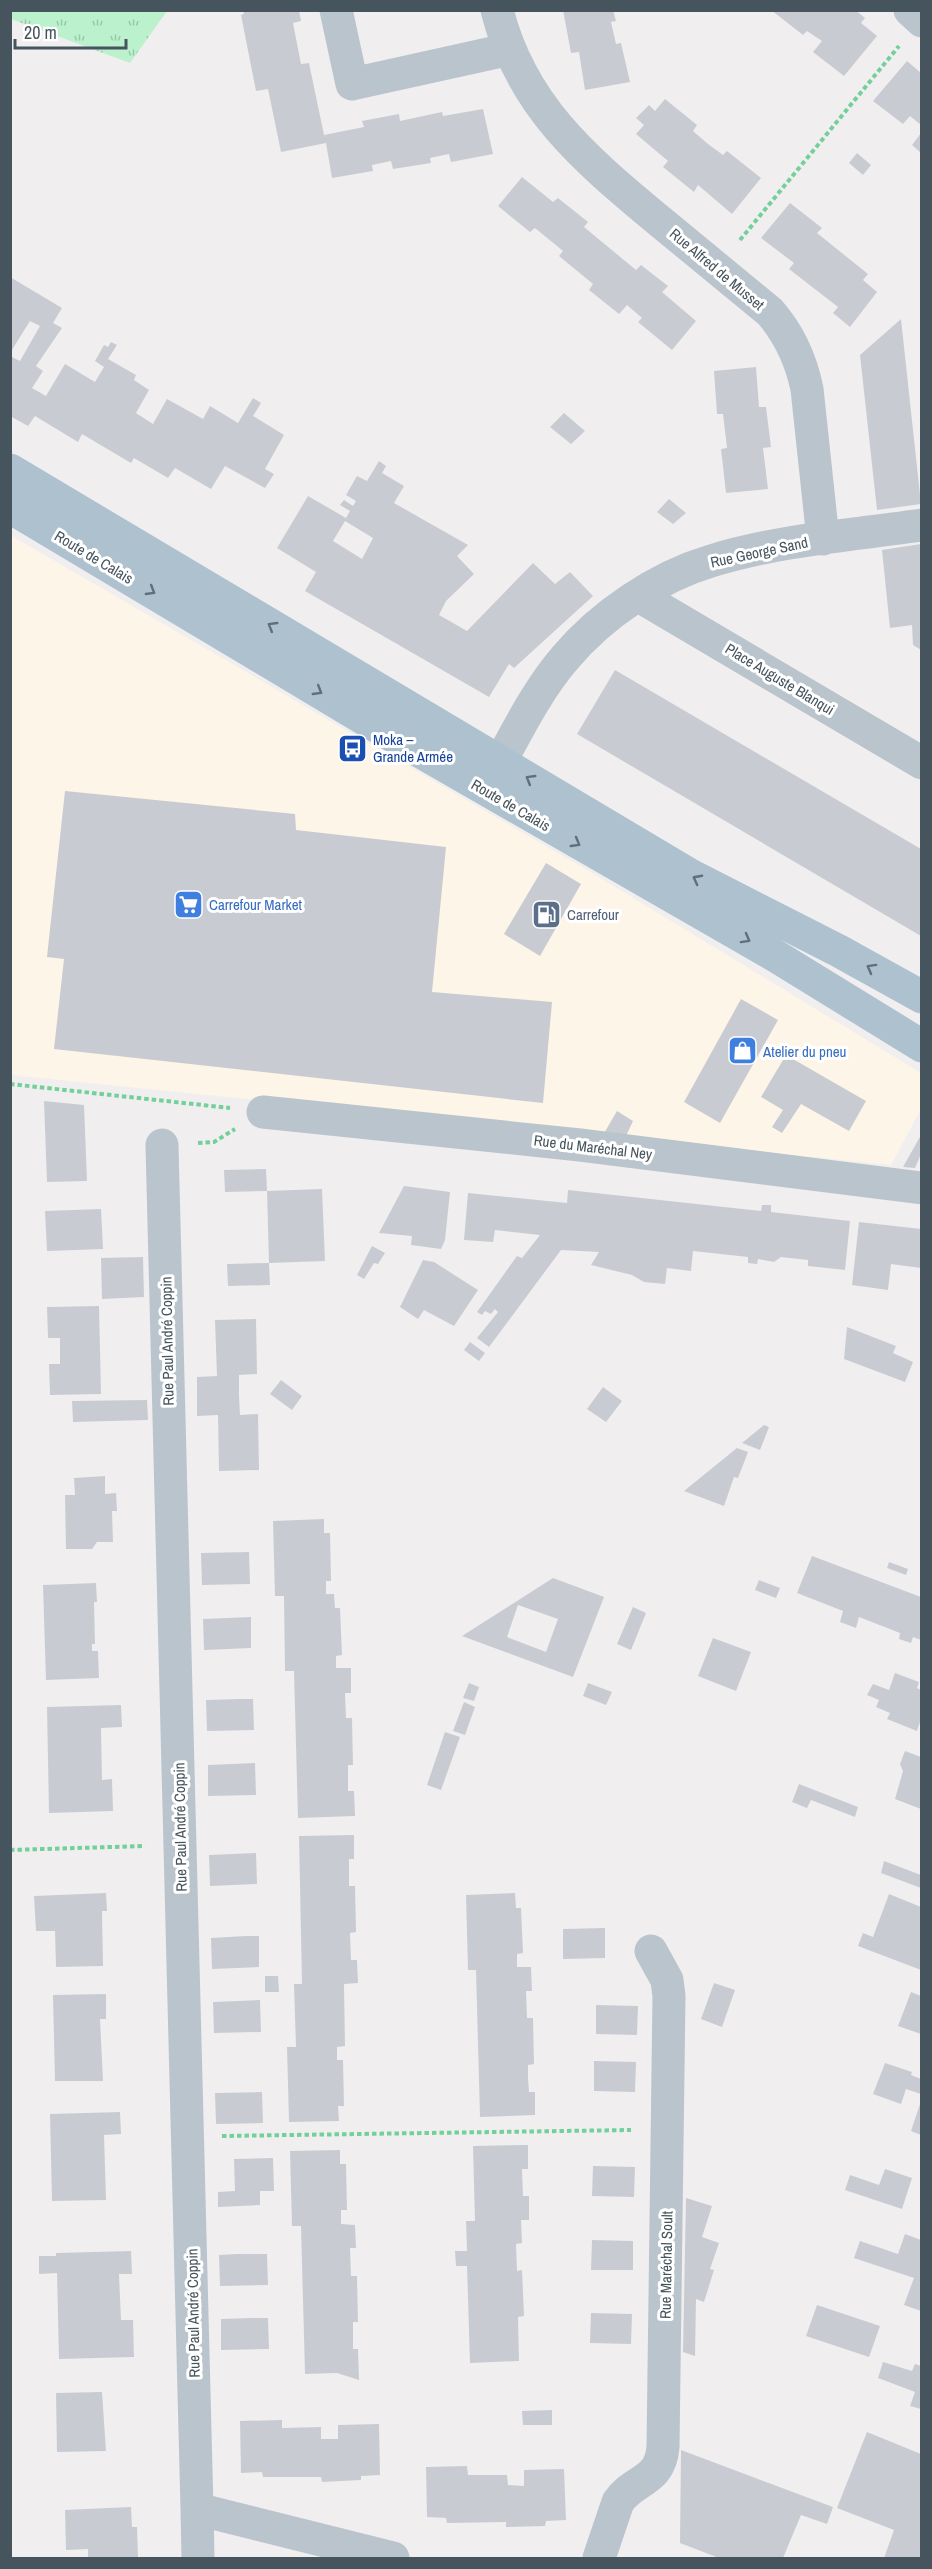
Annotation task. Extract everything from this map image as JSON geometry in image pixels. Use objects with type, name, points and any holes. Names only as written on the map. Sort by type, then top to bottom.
[{"type":"main road","name":"Route de Calais","points":[[10,470],[690,875],[848,955],[921,997]]},
{"type":"main road","name":"Route de Calais","points":[[10,507],[485,790],[774,955],[921,1046]]},
{"type":"street","points":[[336,10],[352,84],[510,49]]},
{"type":"street","name":"Rue Alfred de Musset","points":[[496,10],[510,49],[531,92],[563,136],[593,166],[770,312],[797,354],[807,390],[823,539]]},
{"type":"street","name":"Rue George Sand","points":[[485,790],[564,659],[594,629],[639,596],[678,575],[712,561],[823,539],[921,525]]},
{"type":"street","name":"Place Auguste Blanqui","points":[[639,596],[921,763]]},
{"type":"street","name":"Rue du Maréchal Ney","points":[[264,1112],[580,1145],[921,1188]]},
{"type":"street","name":"Rue Paul André Coppin","points":[[162,1145],[198,2559]]},
{"type":"street","name":"Rue Maréchal Soult","points":[[599,2559],[618,2502],[623,2494],[651,2476],[662,2461],[669,1996],[667,1980],[651,1951]]},
{"type":"street","points":[[197,2509],[331,2551],[393,2559]]},
{"type":"path","points":[[717,268],[917,17]]},
{"type":"path","points":[[10,1084],[264,1112]]},
{"type":"path","points":[[162,1145],[214,1142],[264,1112]]},
{"type":"path","points":[[10,1850],[180,1846]]},
{"type":"path","points":[[188,2137],[667,2129]]},
{"type":"shaded area","points":[[10,535],[587,870],[921,1073],[921,1109],[891,1165],[11,1075]]},
{"type":"green space","points":[[10,11],[167,11],[130,63],[11,19]]},
{"type":"building","points":[[243,10],[299,10],[301,21],[293,23],[301,64],[309,63],[324,135],[364,127],[362,121],[399,114],[400,121],[442,112],[443,116],[483,109],[493,154],[451,162],[449,154],[430,158],[431,163],[393,169],[391,161],[372,165],[373,171],[332,178],[326,143],[281,152],[268,89],[256,91],[241,15],[244,14]]},
{"type":"building","points":[[563,10],[613,10],[616,21],[611,22],[616,44],[621,43],[630,82],[585,90],[579,52],[571,53]]},
{"type":"building","points":[[771,10],[855,10],[865,18],[861,23],[877,36],[844,76],[813,52],[822,41],[807,31],[803,35]]},
{"type":"building","points":[[907,61],[921,73],[921,125],[910,116],[903,124],[873,101]]},
{"type":"building","points":[[665,99],[697,125],[693,131],[708,144],[723,155],[727,151],[761,178],[732,214],[698,185],[694,192],[663,167],[668,161],[636,134],[644,125],[636,118],[649,105],[655,111]]},
{"type":"building","points":[[921,133],[921,153],[912,145]]},
{"type":"building","points":[[857,153],[871,165],[863,175],[849,163]]},
{"type":"building","points":[[522,177],[553,202],[558,198],[588,222],[584,227],[636,270],[641,265],[668,286],[662,292],[696,321],[672,350],[638,322],[642,318],[627,305],[619,314],[589,290],[593,284],[559,256],[563,251],[535,228],[530,232],[498,206]]},
{"type":"building","points":[[790,203],[822,228],[817,233],[868,274],[863,280],[877,292],[850,327],[833,313],[838,307],[789,269],[794,263],[761,238]]},
{"type":"building","points":[[10,277],[62,308],[53,323],[62,328],[36,366],[43,371],[32,388],[46,396],[65,364],[95,382],[104,367],[95,361],[104,345],[108,347],[111,342],[117,345],[108,359],[136,375],[134,380],[149,390],[136,413],[153,424],[167,399],[203,419],[210,406],[238,423],[253,398],[261,403],[253,416],[284,435],[265,469],[274,474],[265,488],[225,466],[211,489],[175,468],[168,478],[134,458],[131,463],[82,434],[78,442],[35,416],[28,426],[10,416],[10,356],[20,361],[40,326],[30,321],[10,353]]},
{"type":"building","points":[[901,319],[921,504],[877,510],[860,355]]},
{"type":"building","points":[[756,367],[759,407],[766,407],[771,447],[763,448],[768,489],[726,493],[721,449],[727,448],[723,414],[717,414],[714,371]]},
{"type":"building","points":[[564,413],[585,431],[571,444],[550,427]]},
{"type":"building","points":[[379,461],[386,466],[382,473],[404,486],[394,503],[468,545],[457,556],[474,574],[446,601],[439,615],[467,631],[533,563],[555,584],[570,572],[593,596],[514,668],[509,664],[489,697],[305,591],[316,572],[277,548],[308,496],[346,518],[350,511],[340,505],[344,500],[353,506],[356,501],[346,495],[357,476],[367,481]],"holes":[[[345,521],[373,538],[362,559],[333,541]]]},
{"type":"building","points":[[669,499],[686,513],[673,524],[657,512]]},
{"type":"building","points":[[921,544],[921,650],[913,645],[912,625],[890,628],[882,550]]},
{"type":"building","points":[[615,670],[921,849],[921,936],[577,734]]},
{"type":"building","points":[[65,791],[295,814],[296,830],[446,847],[432,992],[552,1002],[543,1103],[54,1049],[64,959],[47,957]]},
{"type":"building","points":[[546,863],[581,884],[540,956],[504,934]]},
{"type":"building","points":[[741,999],[778,1020],[720,1123],[684,1102]]},
{"type":"building","points":[[786,1055],[866,1101],[849,1131],[801,1104],[782,1133],[772,1127],[783,1110],[761,1097]]},
{"type":"building","points":[[44,1101],[84,1105],[87,1181],[47,1182]]},
{"type":"building","points":[[617,1111],[633,1121],[625,1138],[603,1135]]},
{"type":"building","points":[[921,1135],[921,1154],[915,1168],[903,1167]]},
{"type":"building","points":[[266,1169],[267,1191],[225,1192],[224,1170]]},
{"type":"building","points":[[404,1186],[450,1192],[445,1240],[441,1249],[411,1245],[412,1236],[379,1233]]},
{"type":"building","points":[[322,1189],[325,1261],[269,1263],[267,1191]]},
{"type":"building","points":[[568,1190],[761,1211],[762,1205],[771,1205],[771,1212],[850,1221],[845,1270],[808,1266],[808,1260],[781,1257],[774,1262],[758,1259],[757,1264],[748,1263],[748,1257],[693,1251],[691,1271],[667,1268],[665,1284],[644,1282],[632,1275],[591,1265],[599,1252],[561,1250],[489,1347],[477,1338],[498,1312],[495,1309],[491,1314],[485,1311],[482,1315],[477,1312],[517,1256],[522,1258],[540,1235],[495,1230],[493,1242],[464,1240],[468,1193],[567,1203]]},
{"type":"building","points":[[101,1209],[103,1249],[47,1251],[45,1211]]},
{"type":"building","points":[[859,1222],[921,1229],[921,1268],[891,1264],[888,1290],[852,1285]]},
{"type":"building","points":[[372,1246],[385,1253],[378,1264],[374,1263],[364,1279],[357,1275]]},
{"type":"building","points":[[143,1257],[144,1297],[102,1299],[101,1258]]},
{"type":"building","points":[[423,1260],[434,1262],[478,1290],[454,1326],[424,1310],[418,1319],[400,1307]]},
{"type":"building","points":[[269,1263],[270,1285],[228,1286],[227,1264]]},
{"type":"building","points":[[99,1306],[101,1394],[50,1395],[49,1364],[60,1364],[60,1338],[48,1338],[47,1307]]},
{"type":"building","points":[[256,1319],[257,1374],[239,1375],[239,1395],[240,1415],[258,1414],[259,1470],[219,1471],[218,1415],[197,1416],[197,1377],[217,1376],[215,1320]]},
{"type":"building","points":[[847,1327],[896,1346],[893,1353],[913,1362],[905,1382],[844,1359]]},
{"type":"building","points":[[470,1342],[485,1353],[479,1361],[464,1350]]},
{"type":"building","points":[[281,1380],[302,1396],[292,1410],[270,1394]]},
{"type":"building","points":[[603,1387],[622,1401],[606,1422],[587,1409]]},
{"type":"building","points":[[147,1400],[148,1420],[73,1422],[72,1401]]},
{"type":"building","points":[[764,1425],[769,1427],[760,1450],[742,1443]]},
{"type":"building","points":[[737,1448],[748,1452],[738,1478],[734,1477],[724,1506],[684,1491]]},
{"type":"building","points":[[105,1476],[105,1494],[116,1493],[117,1511],[112,1511],[113,1542],[97,1542],[92,1549],[66,1549],[65,1495],[75,1495],[74,1478]]},
{"type":"building","points":[[324,1519],[324,1533],[330,1533],[331,1581],[326,1581],[326,1594],[334,1594],[335,1608],[340,1608],[342,1655],[336,1656],[336,1668],[351,1668],[351,1693],[345,1693],[346,1718],[352,1718],[353,1765],[348,1765],[348,1791],[354,1791],[355,1816],[298,1818],[294,1671],[285,1671],[284,1596],[275,1596],[273,1521]]},
{"type":"building","points":[[249,1552],[250,1584],[202,1585],[201,1553]]},
{"type":"building","points":[[812,1556],[921,1597],[921,1640],[913,1637],[911,1643],[899,1639],[900,1633],[859,1617],[856,1628],[840,1622],[843,1611],[797,1593]]},
{"type":"building","points":[[889,1562],[908,1569],[906,1575],[887,1568]]},
{"type":"building","points":[[553,1578],[604,1597],[573,1677],[462,1636]],"holes":[[[518,1605],[558,1619],[546,1652],[507,1637]]]},
{"type":"building","points":[[759,1580],[780,1588],[776,1598],[755,1590]]},
{"type":"building","points":[[96,1583],[95,1644],[92,1644],[92,1651],[98,1651],[99,1678],[46,1680],[43,1585]]},
{"type":"building","points":[[633,1607],[646,1613],[631,1650],[617,1644]]},
{"type":"building","points":[[251,1617],[251,1648],[204,1650],[203,1619]]},
{"type":"building","points":[[713,1638],[751,1652],[736,1691],[698,1676]]},
{"type":"building","points":[[895,1673],[919,1682],[917,1688],[921,1690],[921,1719],[917,1731],[887,1719],[890,1713],[876,1707],[879,1700],[867,1695],[873,1684],[889,1690]]},
{"type":"building","points":[[469,1683],[479,1687],[474,1701],[463,1698]]},
{"type":"building","points":[[588,1683],[612,1692],[606,1705],[583,1696]]},
{"type":"building","points":[[253,1699],[254,1730],[207,1731],[206,1700]]},
{"type":"building","points":[[464,1702],[475,1707],[465,1735],[453,1731]]},
{"type":"building","points":[[121,1705],[122,1727],[101,1728],[102,1780],[112,1779],[113,1811],[49,1813],[47,1707]]},
{"type":"building","points":[[445,1732],[460,1737],[441,1790],[427,1785]]},
{"type":"building","points":[[905,1751],[921,1757],[921,1809],[895,1799],[903,1771],[900,1764]]},
{"type":"building","points":[[255,1763],[256,1795],[208,1796],[208,1765]]},
{"type":"building","points":[[799,1784],[858,1807],[855,1817],[811,1800],[807,1808],[792,1802]]},
{"type":"building","points":[[354,1835],[354,1859],[349,1859],[349,1886],[355,1886],[356,1932],[350,1933],[351,1960],[357,1960],[358,1983],[344,1984],[345,2046],[337,2047],[337,2060],[343,2060],[344,2106],[338,2106],[339,2121],[289,2122],[287,2047],[296,2047],[294,1984],[302,1984],[299,1836]]},
{"type":"building","points":[[256,1853],[257,1884],[210,1886],[209,1855]]},
{"type":"building","points":[[884,1861],[921,1875],[921,1888],[881,1873]]},
{"type":"building","points":[[106,1893],[107,1911],[102,1911],[103,1966],[56,1967],[55,1931],[36,1931],[34,1896]]},
{"type":"building","points":[[515,1893],[516,1908],[521,1908],[523,1953],[517,1954],[517,1967],[531,1967],[532,1991],[526,1991],[527,2018],[533,2018],[534,2064],[528,2065],[528,2078],[529,2092],[535,2092],[535,2115],[480,2117],[476,1970],[468,1970],[466,1895]]},
{"type":"building","points":[[889,1894],[921,1907],[921,1970],[858,1946],[863,1933],[873,1937]]},
{"type":"building","points":[[605,1928],[605,1958],[563,1959],[563,1929]]},
{"type":"building","points":[[259,1936],[259,1967],[212,1969],[211,1938]]},
{"type":"building","points":[[265,1976],[278,1976],[279,1992],[265,1992]]},
{"type":"building","points":[[714,1983],[735,1990],[722,2027],[701,2019]]},
{"type":"building","points":[[911,1992],[921,1996],[921,2034],[898,2026]]},
{"type":"building","points":[[106,1994],[106,2019],[100,2019],[103,2081],[55,2081],[53,1995]]},
{"type":"building","points":[[260,2000],[261,2032],[214,2033],[213,2002]]},
{"type":"building","points":[[596,2005],[638,2006],[637,2035],[596,2034]]},
{"type":"building","points":[[594,2061],[636,2062],[635,2092],[594,2091]]},
{"type":"building","points":[[885,2063],[912,2072],[911,2075],[921,2079],[921,2094],[906,2089],[901,2104],[873,2094]]},
{"type":"building","points":[[262,2092],[263,2123],[216,2124],[215,2093]]},
{"type":"building","points":[[921,2101],[921,2135],[911,2131]]},
{"type":"building","points":[[120,2112],[121,2134],[104,2135],[106,2200],[52,2201],[50,2114]]},
{"type":"building","points":[[528,2145],[528,2169],[522,2169],[523,2196],[529,2196],[529,2220],[521,2220],[522,2243],[516,2244],[517,2271],[522,2270],[524,2316],[518,2317],[519,2361],[470,2363],[467,2266],[456,2266],[455,2251],[467,2251],[466,2221],[475,2221],[473,2146]]},
{"type":"building","points":[[340,2150],[340,2164],[346,2164],[347,2210],[341,2210],[341,2224],[355,2225],[356,2248],[350,2248],[351,2276],[357,2276],[358,2322],[353,2322],[353,2349],[358,2349],[359,2380],[337,2373],[305,2374],[301,2226],[292,2226],[290,2151]]},
{"type":"building","points":[[273,2158],[274,2191],[260,2191],[260,2205],[218,2207],[218,2192],[235,2191],[234,2159]]},
{"type":"building","points":[[593,2166],[635,2167],[634,2197],[592,2196]]},
{"type":"building","points":[[885,2169],[912,2178],[902,2209],[845,2190],[850,2175],[879,2185]]},
{"type":"building","points":[[686,2198],[712,2206],[702,2237],[719,2243],[710,2269],[714,2270],[704,2302],[696,2299],[695,2356],[683,2352]]},
{"type":"building","points":[[905,2234],[921,2240],[921,2311],[904,2305],[914,2278],[854,2258],[860,2241],[898,2254]]},
{"type":"building","points":[[592,2240],[633,2241],[633,2270],[591,2270]]},
{"type":"building","points":[[131,2251],[132,2274],[119,2274],[121,2320],[133,2320],[134,2357],[59,2359],[57,2273],[39,2274],[39,2256],[56,2256],[56,2253]]},
{"type":"building","points":[[267,2254],[268,2285],[220,2286],[219,2255]]},
{"type":"building","points":[[817,2305],[880,2326],[869,2357],[806,2336]]},
{"type":"building","points":[[591,2313],[632,2314],[631,2344],[590,2343]]},
{"type":"building","points":[[268,2318],[269,2349],[221,2350],[221,2319]]},
{"type":"building","points":[[883,2362],[912,2371],[915,2364],[921,2366],[921,2409],[910,2406],[915,2392],[878,2378]]},
{"type":"building","points":[[102,2392],[106,2451],[57,2452],[56,2393]]},
{"type":"building","points":[[552,2410],[552,2425],[523,2425],[522,2411]]},
{"type":"building","points":[[282,2420],[282,2428],[321,2427],[321,2439],[338,2439],[338,2425],[379,2424],[380,2475],[361,2476],[361,2480],[322,2482],[321,2477],[263,2477],[262,2472],[241,2473],[240,2421]]},
{"type":"building","points":[[867,2432],[921,2454],[921,2558],[884,2558],[894,2530],[837,2508]]},
{"type":"building","points":[[681,2450],[833,2507],[827,2524],[801,2515],[783,2558],[719,2558],[680,2543]]},
{"type":"building","points":[[467,2466],[468,2475],[507,2475],[508,2485],[524,2486],[524,2470],[564,2469],[566,2520],[546,2521],[545,2526],[506,2527],[506,2522],[447,2523],[446,2518],[427,2517],[426,2467]]},
{"type":"building","points":[[131,2507],[132,2527],[137,2527],[138,2558],[88,2558],[88,2549],[66,2550],[65,2510]]},
{"type":"place","name":"Moka – Grande Armée","points":[[352,748]]},
{"type":"place","name":"Carrefour Market","points":[[188,904]]},
{"type":"place","name":"Carrefour","points":[[546,914]]},
{"type":"place","name":"Atelier du pneu","points":[[742,1051]]}]
